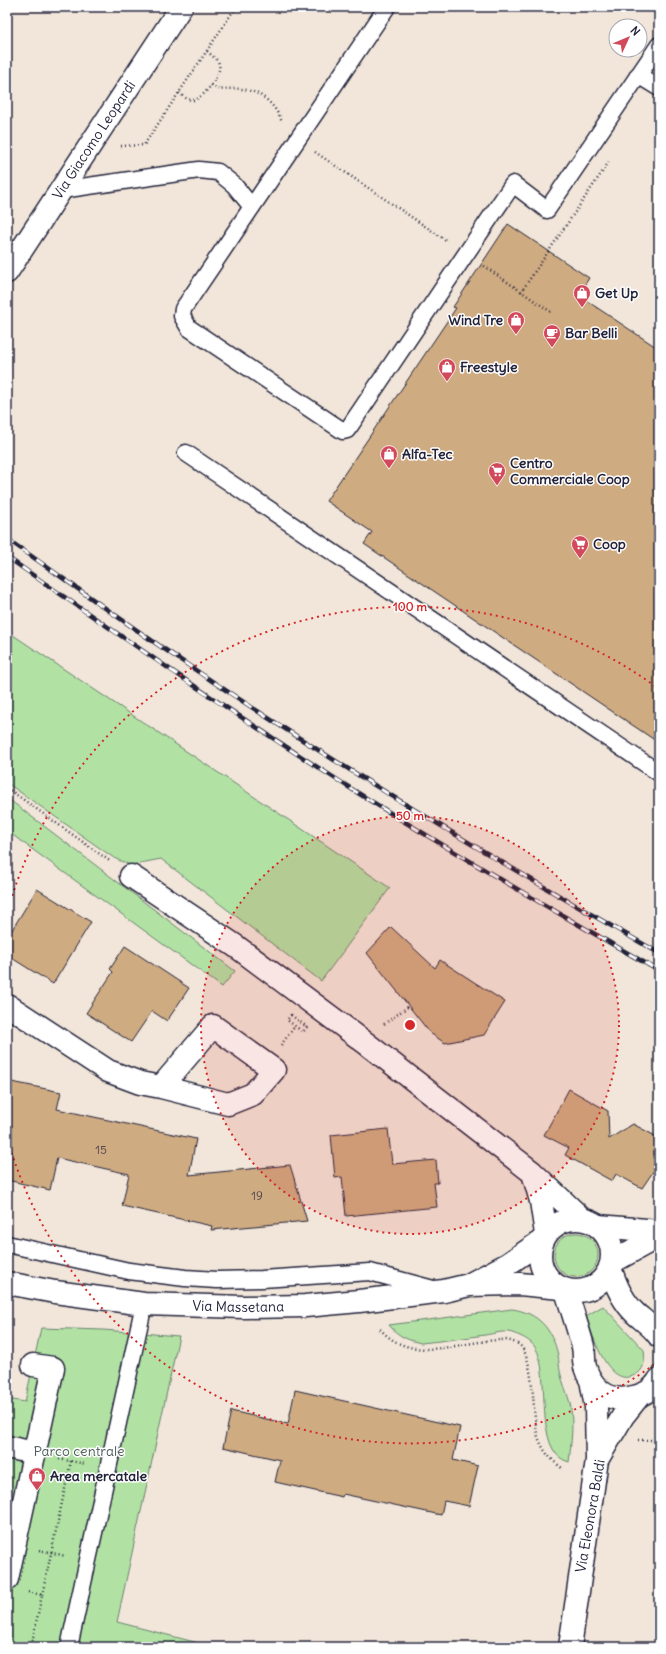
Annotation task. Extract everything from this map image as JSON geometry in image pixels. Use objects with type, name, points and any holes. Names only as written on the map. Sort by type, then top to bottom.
[{"type":"street","name":"Via Giacomo Leopardi","points":[[7,272],[181,7]]},
{"type":"street","points":[[131,876],[237,947],[367,1044],[532,1172],[590,1223],[606,1235],[611,1245],[611,1265],[615,1282],[625,1301],[635,1313],[656,1329]]},
{"type":"street","points":[[7,1005],[108,1071],[140,1084],[161,1087],[228,1104],[253,1094],[274,1070],[213,1026],[161,1087]]},
{"type":"street","points":[[532,1172],[541,1201],[544,1237],[540,1251],[542,1268],[551,1282],[564,1289],[583,1345],[586,1368],[596,1407],[598,1460]]},
{"type":"street","name":"Via Massetana","points":[[469,1285],[508,1264],[544,1237],[553,1226],[562,1221],[572,1219],[590,1223],[659,1230]]},
{"type":"street","name":"Via Massetana","points":[[7,1283],[55,1292],[144,1304],[243,1307],[305,1306],[444,1291],[469,1285],[520,1284],[585,1291],[596,1286],[604,1278],[611,1265],[659,1236]]},
{"type":"street","points":[[14,1585],[11,1544],[34,1453],[52,1368],[33,1365]]},
{"type":"street","points":[[590,1380],[605,1395],[625,1399],[653,1387]]},
{"type":"street","name":"Via Eleonora Baldi","points":[[570,1647],[598,1460],[623,1416],[653,1387]]},
{"type":"street","points":[[7,1447],[34,1453]]},
{"type":"lane","points":[[387,7],[183,309],[182,316],[189,328],[343,431],[347,430],[350,426],[513,184],[547,210],[659,44]]},
{"type":"lane","points":[[638,75],[659,88]]},
{"type":"lane","points":[[61,190],[199,170],[218,172],[234,185],[252,207]]},
{"type":"lane","points":[[186,453],[659,773]]},
{"type":"lane","points":[[7,1244],[129,1271],[185,1278],[254,1279],[370,1272],[444,1291]]},
{"type":"lane","points":[[69,1647],[139,1333],[144,1304]]},
{"type":"path","points":[[89,147],[144,145],[236,7]]},
{"type":"path","points":[[179,93],[188,99],[197,99],[204,94],[219,71],[219,66],[215,56],[207,51]]},
{"type":"path","points":[[210,85],[219,90],[234,87],[248,89],[262,96],[273,106],[285,130],[297,140],[466,254]]},
{"type":"path","points":[[522,292],[611,160]]},
{"type":"path","points":[[482,264],[551,312]]},
{"type":"path","points":[[7,788],[131,876]]},
{"type":"path","points":[[390,1020],[409,1006]]},
{"type":"path","points":[[380,1329],[389,1340],[402,1347],[418,1350],[504,1339],[519,1345],[526,1351],[529,1362],[538,1437],[552,1461],[562,1468]]},
{"type":"path","points":[[34,1453],[108,1469]]},
{"type":"path","points":[[31,1647],[71,1461]]},
{"type":"path","points":[[11,1544],[87,1561]]},
{"type":"path","points":[[14,1585],[42,1595]]},
{"type":"green space","points":[[7,631],[390,888],[321,981],[161,859],[130,865],[114,858],[7,783]]},
{"type":"green space","points":[[7,798],[235,971],[222,987],[7,831]]},
{"type":"green space","points":[[576,1233],[588,1237],[594,1243],[598,1255],[594,1267],[588,1273],[576,1277],[564,1273],[558,1267],[554,1255],[558,1243],[564,1237]]},
{"type":"green space","points":[[603,1306],[644,1350],[643,1366],[638,1373],[628,1377],[618,1375],[610,1369],[603,1359],[586,1316]]},
{"type":"green space","points":[[512,1309],[530,1314],[537,1318],[552,1337],[558,1355],[561,1375],[571,1410],[572,1433],[569,1462],[558,1456],[550,1444],[546,1428],[540,1359],[535,1347],[530,1342],[509,1332],[500,1332],[421,1343],[403,1337],[389,1325]]},
{"type":"green space","name":"Parco centrale","points":[[41,1328],[103,1330],[179,1336],[117,1622],[214,1647],[7,1647],[7,1399],[25,1402]]},
{"type":"building","name":"Centro Commerciale Coop","points":[[508,224],[589,278],[578,295],[659,349],[659,743],[364,544],[372,532],[326,501],[456,308],[453,307]]},
{"type":"building","points":[[37,889],[91,922],[53,984],[7,955],[7,938]]},
{"type":"building","points":[[391,927],[435,968],[440,960],[505,1002],[484,1035],[445,1043],[430,1033],[367,953]]},
{"type":"building","points":[[125,946],[189,988],[167,1021],[152,1011],[131,1042],[86,1013],[113,972],[110,969]]},
{"type":"building","points":[[7,1081],[61,1092],[57,1109],[196,1139],[189,1175],[290,1165],[307,1221],[211,1230],[212,1226],[122,1206],[129,1174],[57,1158],[50,1190],[7,1180]]},
{"type":"building","points":[[569,1089],[608,1111],[609,1139],[633,1124],[659,1138],[659,1163],[642,1188],[616,1174],[612,1181],[565,1155],[569,1148],[544,1135]]},
{"type":"building","points":[[388,1129],[392,1164],[436,1160],[438,1183],[434,1183],[437,1207],[346,1216],[342,1177],[335,1178],[331,1135]]},
{"type":"building","points":[[295,1390],[460,1427],[453,1460],[478,1466],[469,1506],[444,1501],[441,1515],[343,1494],[342,1497],[275,1482],[280,1460],[223,1447],[231,1411],[288,1424]]},
{"type":"railway","points":[[7,539],[163,648],[301,739],[479,849],[659,953]]},
{"type":"railway","points":[[7,557],[181,677],[358,793],[545,906],[659,971]]},
{"type":"place","name":"Get Up","points":[[582,308]]},
{"type":"place","name":"Wind Tre","points":[[516,335]]},
{"type":"place","name":"Bar Belli","points":[[552,348]]},
{"type":"place","name":"Freestyle","points":[[447,382]]},
{"type":"place","name":"Alfa-Tec","points":[[389,469]]},
{"type":"place","name":"Centro Commerciale Coop","points":[[497,486]]},
{"type":"place","name":"Coop","points":[[580,559]]},
{"type":"place","name":"Area mercatale","points":[[37,1491]]}]
